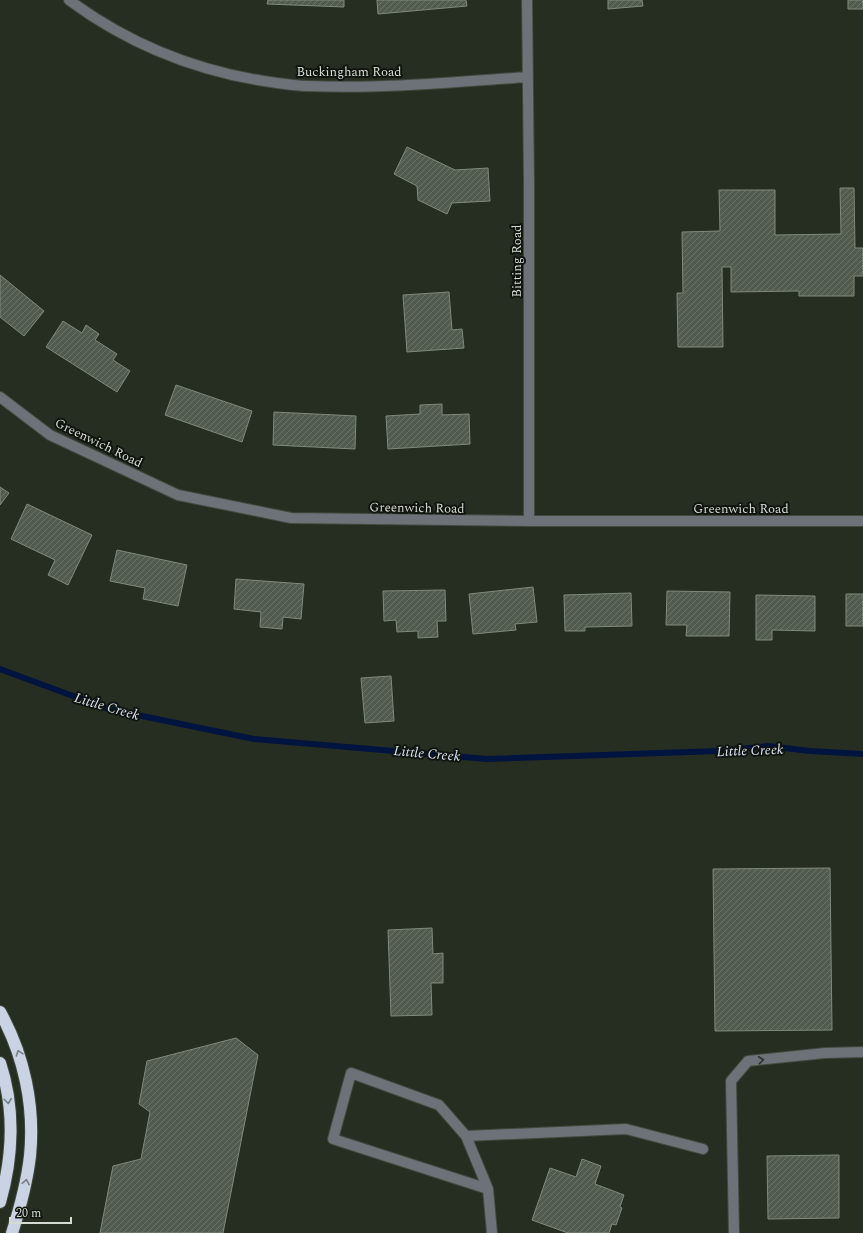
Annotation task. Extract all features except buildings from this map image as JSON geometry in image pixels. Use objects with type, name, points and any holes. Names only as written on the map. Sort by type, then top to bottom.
[{"type":"highway","points":[[0,1012],[15,1042],[22,1064],[30,1109],[30,1155],[21,1204],[12,1233]]},
{"type":"highway","points":[[0,1063],[7,1090],[11,1132],[10,1153],[0,1202]]},
{"type":"street","name":"Buckingham Road","points":[[69,0],[118,32],[160,52],[195,66],[250,79],[306,86],[362,87],[528,77]]},
{"type":"street","name":"Bitting Road","points":[[527,0],[529,521]]},
{"type":"street","name":"Greenwich Road","points":[[0,397],[50,435],[178,495],[291,518],[529,521],[863,521]]},
{"type":"street","points":[[734,1233],[731,1081],[748,1061],[825,1053],[863,1052]]},
{"type":"street","points":[[488,1189],[333,1139],[351,1073],[439,1105],[466,1136],[488,1189],[492,1233]]},
{"type":"street","points":[[466,1136],[626,1129],[703,1149]]},
{"type":"waterway","name":"Little Creek","points":[[0,669],[108,709],[254,739],[487,759],[719,751],[768,746],[810,751],[863,754]]}]
